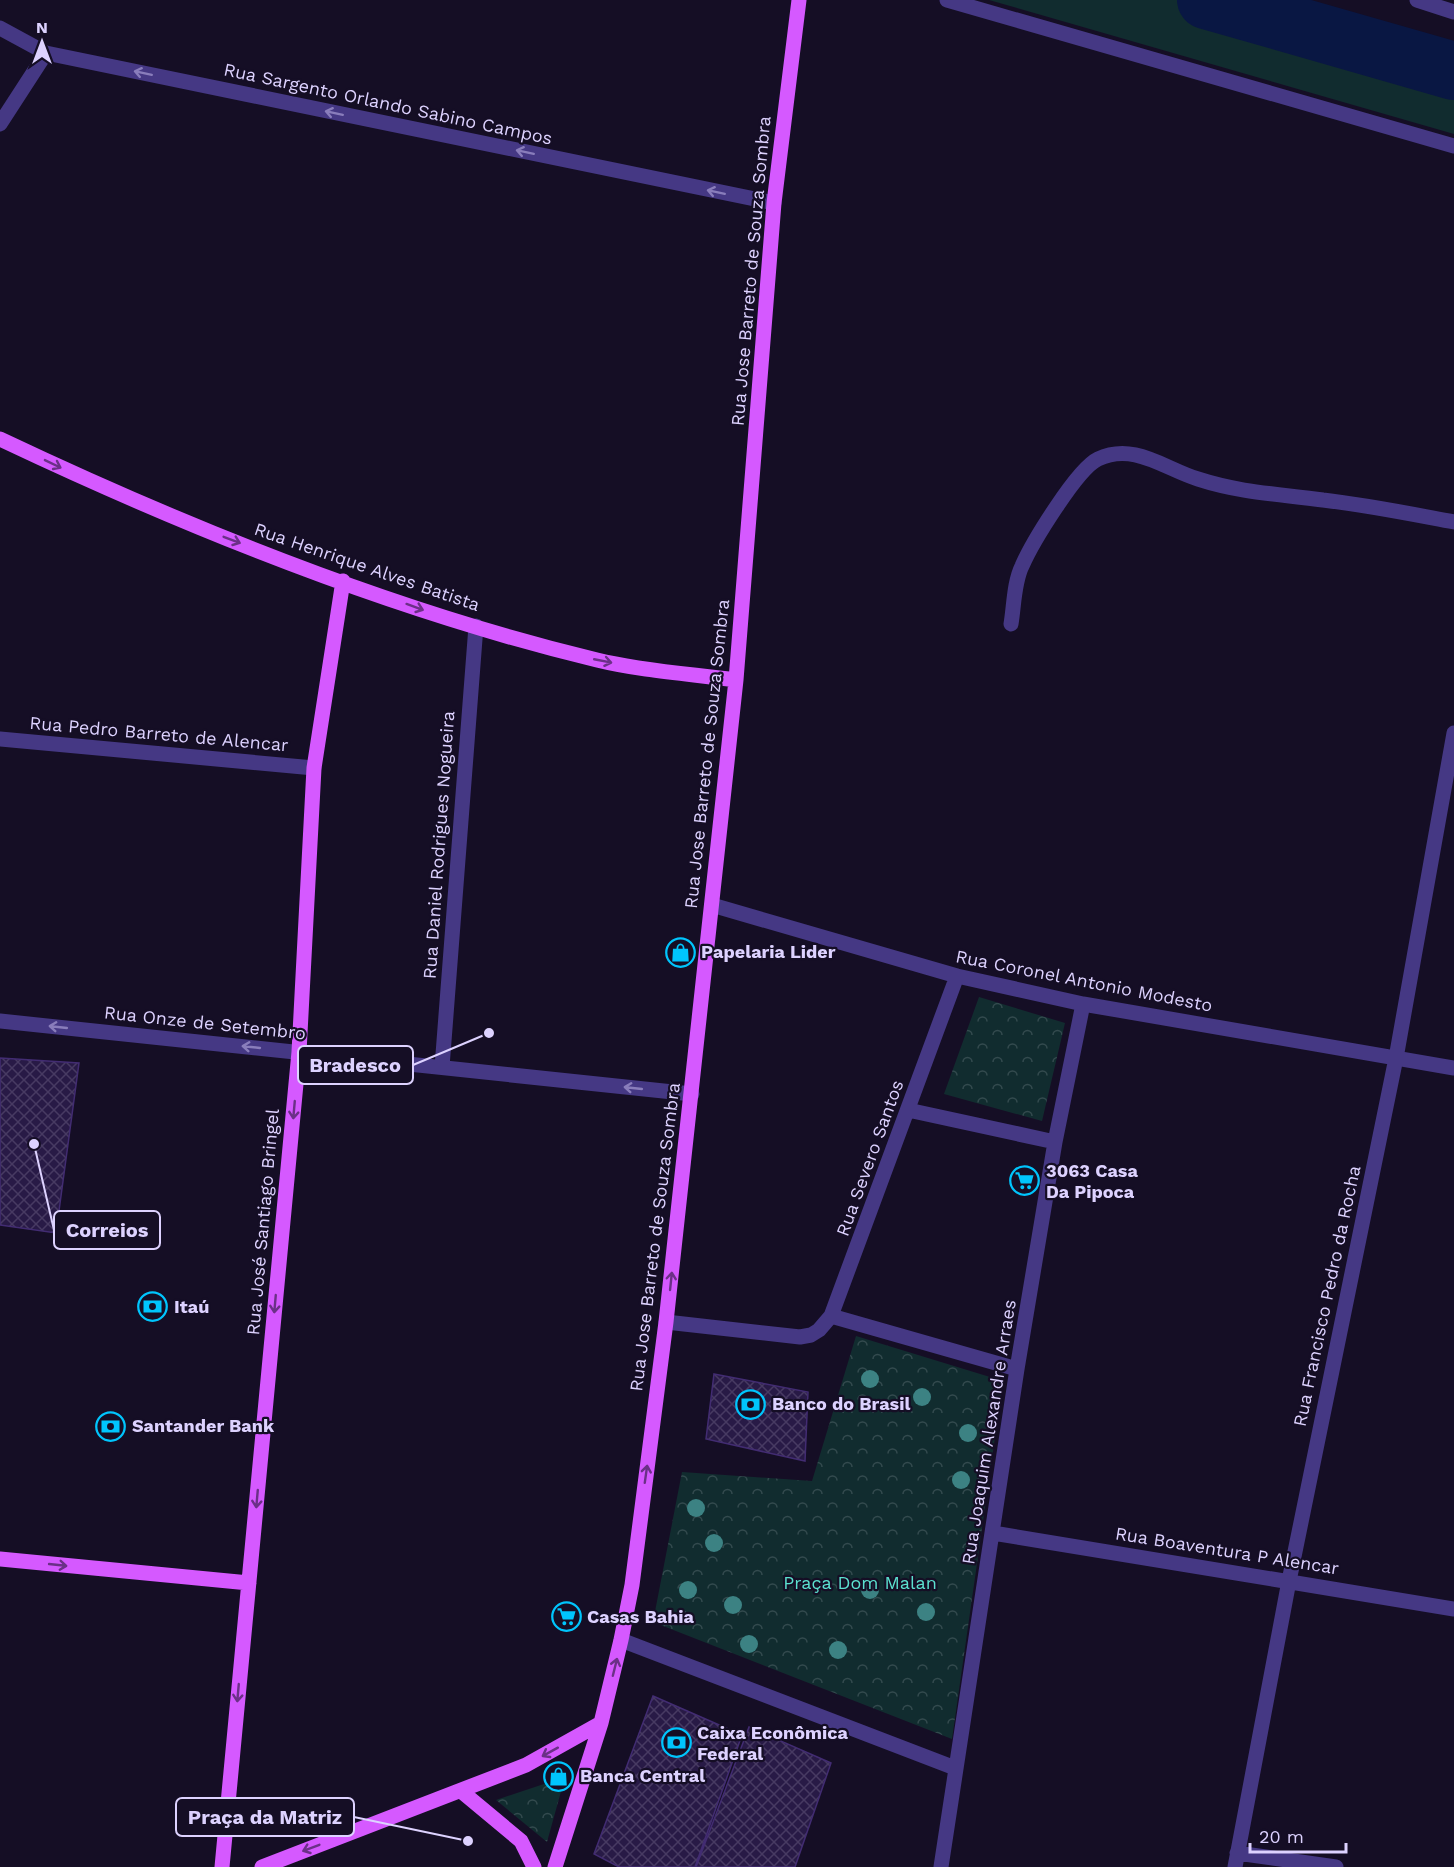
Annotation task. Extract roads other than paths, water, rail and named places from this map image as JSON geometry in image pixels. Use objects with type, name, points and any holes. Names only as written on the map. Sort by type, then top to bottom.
[{"type":"main road","name":"Rua Jose Barreto de Souza Sombra","points":[[555,1867],[601,1724],[632,1585],[666,1322],[736,680],[774,203],[799,0]]},
{"type":"main road","name":"Rua Henrique Alves Batista","points":[[0,438],[67,470],[231,540],[432,614],[599,661],[736,680]]},
{"type":"main road","name":"Rua José Santiago Bringel","points":[[222,1867],[299,1052],[314,768],[343,581]]},
{"type":"main road","points":[[0,1559],[249,1583]]},
{"type":"main road","points":[[262,1867],[526,1765],[601,1724]]},
{"type":"main road","points":[[461,1791],[521,1841],[534,1867]]},
{"type":"street","points":[[947,0],[1454,146]]},
{"type":"street","points":[[1417,0],[1454,12]]},
{"type":"street","name":"Rua Sargento Orlando Sabino Campos","points":[[0,28],[46,53],[774,203]]},
{"type":"street","points":[[0,124],[46,53]]},
{"type":"street","points":[[1011,624],[1021,567],[1065,496],[1085,469],[1098,459],[1119,453],[1141,456],[1195,478],[1268,496],[1362,505],[1454,522]]},
{"type":"street","name":"Rua Daniel Rodrigues Nogueira","points":[[442,1067],[476,626]]},
{"type":"street","name":"Rua Francisco Pedro da Rocha","points":[[1236,1860],[1289,1581],[1396,1059],[1454,733]]},
{"type":"street","name":"Rua Pedro Barreto de Alencar","points":[[0,739],[314,768]]},
{"type":"street","name":"Rua Coronel Antonio Modesto","points":[[712,905],[957,976],[1083,1004],[1454,1068]]},
{"type":"street","name":"Rua Severo Santos","points":[[666,1322],[800,1337],[811,1335],[831,1316],[957,976]]},
{"type":"street","name":"Rua Joaquim Alexandre Arraes","points":[[941,1867],[1017,1369],[1055,1142],[1083,1004]]},
{"type":"street","name":"Rua Onze de Setembro","points":[[0,1021],[692,1094]]},
{"type":"street","points":[[908,1110],[1055,1142]]},
{"type":"street","points":[[831,1316],[1017,1369]]},
{"type":"street","name":"Rua Boaventura P Alencar","points":[[993,1533],[1454,1609]]},
{"type":"street","points":[[621,1640],[955,1768]]},
{"type":"street","points":[[1236,1860],[1336,1867]]},
{"type":"waterway","points":[[1206,0],[1454,71]]},
{"type":"place","name":"Papelaria Lider","points":[[680,952]]},
{"type":"place","name":"Bradesco","points":[[489,1033]]},
{"type":"place","name":"Correios","points":[[34,1144]]},
{"type":"place","name":"3063 Casa Da Pipoca","points":[[1025,1181]]},
{"type":"place","name":"Itaú","points":[[153,1307]]},
{"type":"place","name":"Banco do Brasil","points":[[751,1404]]},
{"type":"place","name":"Santander Bank","points":[[111,1426]]},
{"type":"place","name":"Casas Bahia","points":[[566,1617]]},
{"type":"place","name":"Caixa Econômica Federal","points":[[676,1743]]},
{"type":"place","name":"Banca Central","points":[[559,1776]]},
{"type":"place","name":"Praça da Matriz","points":[[468,1841]]},
{"type":"park label","name":"Praça Dom Malan","points":[[860,1583]]}]
